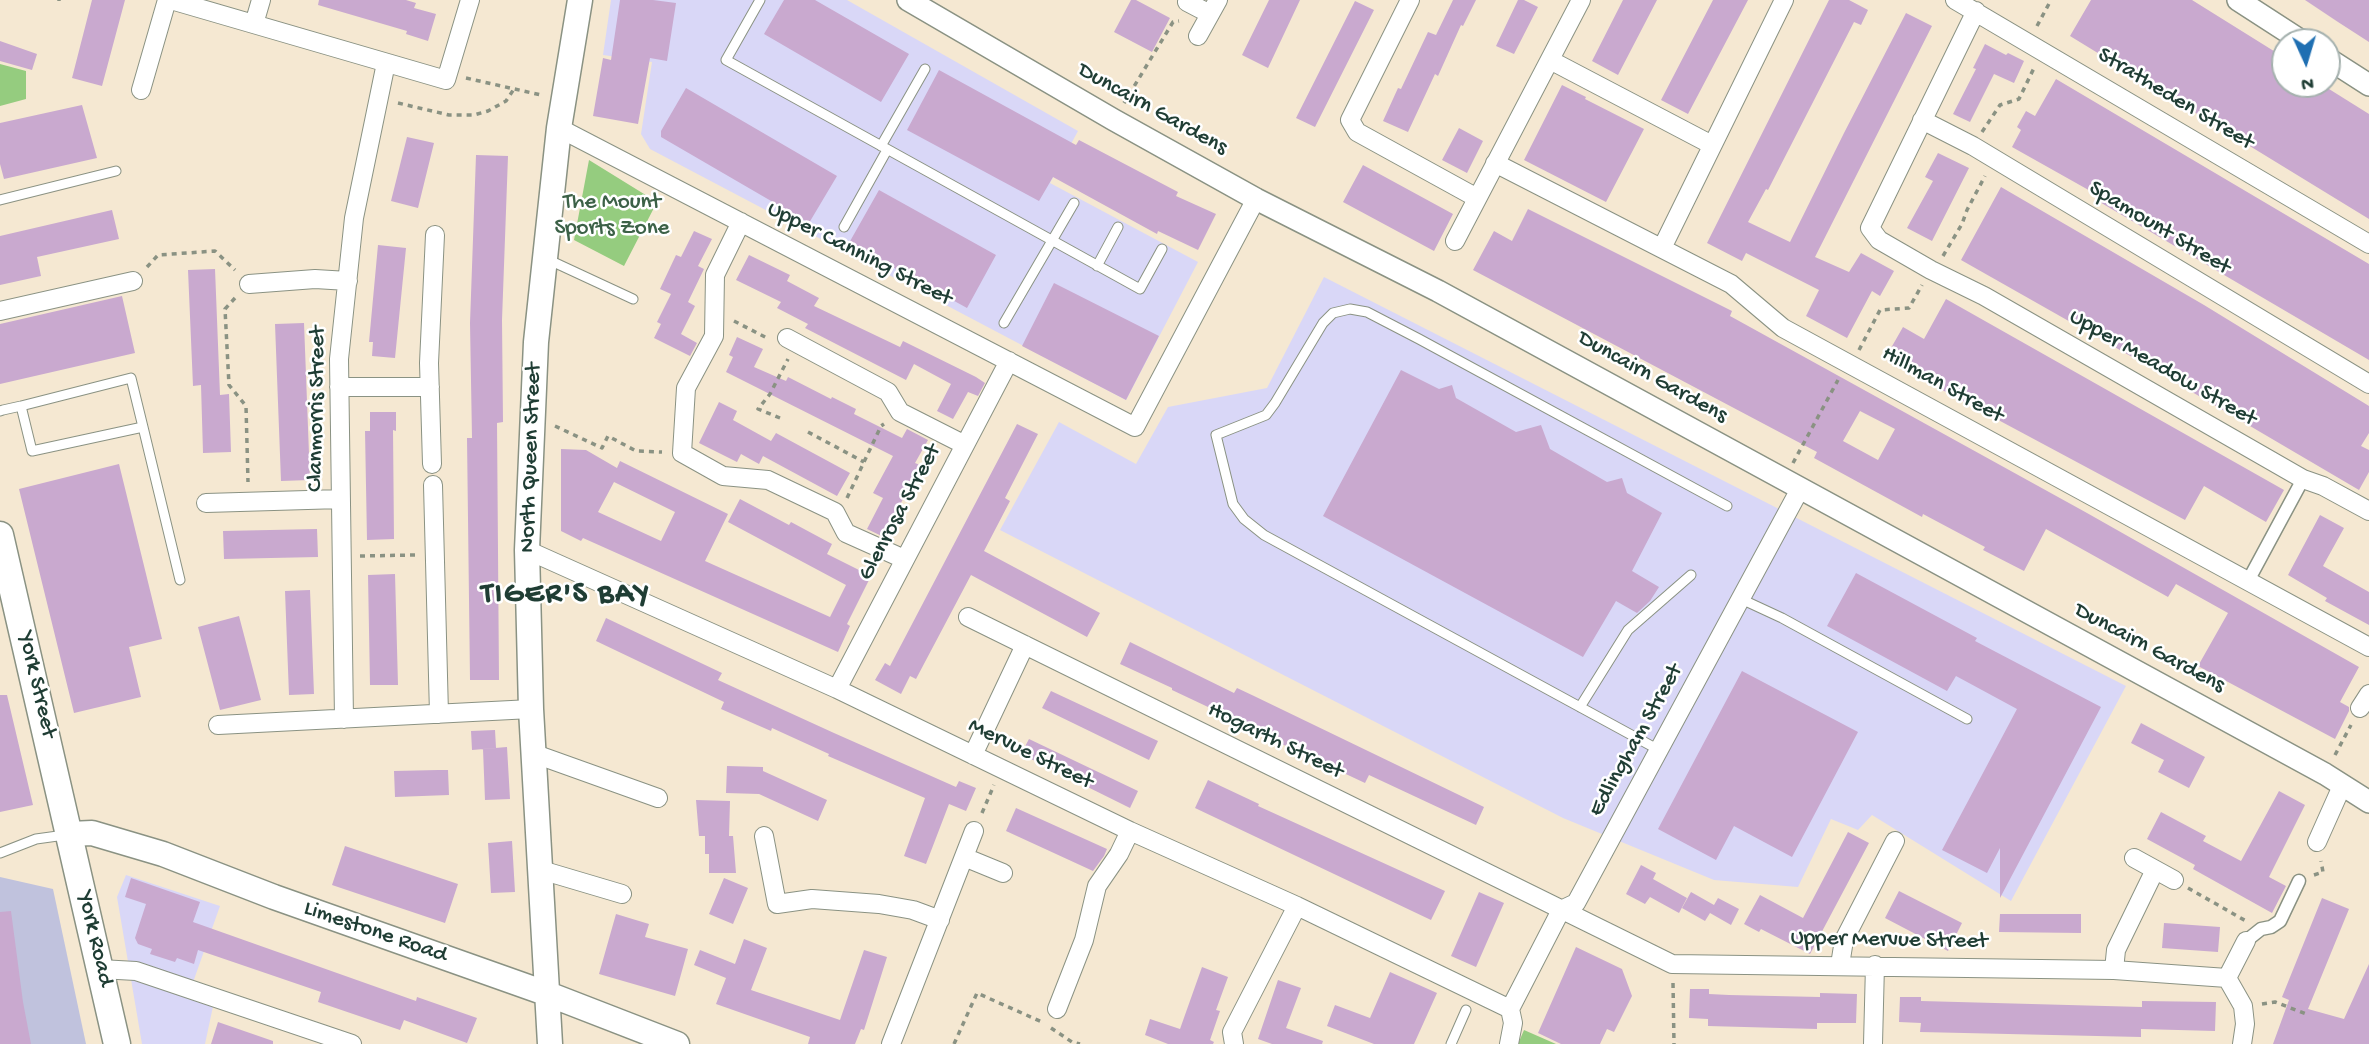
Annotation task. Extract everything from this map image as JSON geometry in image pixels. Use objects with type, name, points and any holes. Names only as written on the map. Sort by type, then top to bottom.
[{"type":"main road","name":"North Queen Street","points":[[550,1044],[531,709],[527,550],[536,342],[544,257],[559,128],[580,0]]},
{"type":"main road","name":"York Street","points":[[0,535],[70,834]]},
{"type":"main road","name":"Limestone Road","points":[[70,834],[92,833],[163,854],[274,897],[548,994],[677,1044]]},
{"type":"main road","name":"York Road","points":[[70,834],[117,1044]]},
{"type":"street","points":[[141,90],[169,0],[386,63],[452,78],[470,0]]},
{"type":"street","points":[[254,24],[261,0]]},
{"type":"street","name":"Duncairn Gardens","points":[[908,0],[1256,199],[1438,290],[2334,780],[2369,802]]},
{"type":"street","points":[[1410,0],[1350,120],[1357,132],[1477,198]]},
{"type":"street","points":[[1455,241],[1581,0]]},
{"type":"street","points":[[1662,248],[1784,0]]},
{"type":"street","name":"Stratheden Street","points":[[1955,0],[2369,244]]},
{"type":"street","points":[[1185,1],[1214,7],[1199,36]]},
{"type":"street","points":[[2242,1],[2282,28]]},
{"type":"street","points":[[1922,120],[1976,11]]},
{"type":"street","points":[[1550,60],[1712,145]]},
{"type":"street","name":"Clanmorris Street","points":[[344,719],[339,359],[355,218],[386,63]]},
{"type":"street","points":[[2341,67],[2369,85]]},
{"type":"street","name":"Spamount Street","points":[[1922,120],[1973,146],[2369,384]]},
{"type":"street","name":"Upper Meadow Street","points":[[1922,120],[1870,228],[1878,240],[1984,296],[2303,479],[2323,486],[2369,511]]},
{"type":"street","name":"Upper Canning Street","points":[[559,128],[1135,427],[1256,199]]},
{"type":"street","name":"Hillman Street","points":[[1496,163],[1731,284],[1783,328],[2369,647]]},
{"type":"street","points":[[741,222],[715,275],[714,336],[686,388],[682,453],[723,477],[768,480],[835,512],[846,533],[904,559]]},
{"type":"street","points":[[432,464],[430,387],[435,235]]},
{"type":"street","points":[[249,284],[315,279],[348,281]]},
{"type":"street","points":[[0,311],[134,281]]},
{"type":"street","points":[[791,341],[888,392],[900,412],[965,445]]},
{"type":"street","name":"Glenrosa Street","points":[[836,689],[1009,360]]},
{"type":"street","points":[[339,387],[430,387]]},
{"type":"street","points":[[2248,581],[2303,479]]},
{"type":"street","name":"Edlingham Street","points":[[1510,1009],[1561,910],[1576,903],[1660,750],[1741,599],[1792,484]]},
{"type":"street","points":[[433,485],[439,714]]},
{"type":"street","points":[[206,503],[341,499]]},
{"type":"street","name":"Mervue Street","points":[[527,550],[836,689],[1130,831],[1297,906],[1510,1009]]},
{"type":"street","name":"Hogarth Street","points":[[968,617],[1561,910]]},
{"type":"street","points":[[973,755],[1025,645]]},
{"type":"street","points":[[218,725],[531,709]]},
{"type":"street","points":[[535,754],[658,798]]},
{"type":"street","points":[[2317,842],[2334,780]]},
{"type":"street","points":[[891,1044],[974,831]]},
{"type":"street","points":[[1058,1009],[1084,940],[1097,886],[1119,854],[1130,831]]},
{"type":"street","points":[[764,836],[777,904],[812,900],[879,904],[913,910],[940,920]]},
{"type":"street","points":[[1840,965],[1844,940],[1895,841]]},
{"type":"street","points":[[964,857],[1003,873]]},
{"type":"street","points":[[2134,858],[2174,880]]},
{"type":"street","points":[[541,870],[622,894]]},
{"type":"street","points":[[2113,970],[2116,950],[2155,870]]},
{"type":"street","points":[[2242,1044],[2245,1024],[2243,1006],[2227,978],[2246,941],[2261,929],[2280,921],[2299,881]]},
{"type":"street","points":[[1234,1044],[1232,1032],[1297,906]]},
{"type":"street","name":"Upper Mervue Street","points":[[1561,910],[1672,964],[2113,970],[2227,978]]},
{"type":"street","points":[[1873,1044],[1875,965]]},
{"type":"street","points":[[100,968],[136,971],[352,1044]]},
{"type":"street","points":[[1509,1044],[1513,1023],[1510,1009]]},
{"type":"lane","points":[[761,0],[726,60],[1140,289],[1162,249]]},
{"type":"lane","points":[[844,227],[925,69]]},
{"type":"lane","points":[[0,200],[116,171]]},
{"type":"lane","points":[[1004,323],[1074,203]]},
{"type":"lane","points":[[1097,266],[1118,227]]},
{"type":"lane","points":[[544,257],[633,299]]},
{"type":"lane","points":[[1660,750],[1264,535],[1244,519],[1233,505],[1216,435],[1265,415],[1323,323],[1333,313],[1350,309],[1367,312],[1419,339],[1727,506]]},
{"type":"lane","points":[[0,411],[131,378],[180,580]]},
{"type":"lane","points":[[21,406],[32,451],[143,427]]},
{"type":"lane","points":[[1580,707],[1628,630],[1691,575]]},
{"type":"lane","points":[[1741,599],[1782,618],[1968,719]]},
{"type":"lane","points":[[0,853],[36,839],[70,834]]},
{"type":"lane","points":[[1451,1044],[1466,1010]]},
{"type":"path","points":[[1973,146],[2000,105],[2019,99],[2051,0]]},
{"type":"path","points":[[1114,120],[1173,22],[1214,7]]},
{"type":"path","points":[[452,78],[563,101]]},
{"type":"path","points":[[379,98],[449,116],[474,115],[506,101],[514,89]]},
{"type":"path","points":[[134,281],[158,255],[215,251],[249,284],[225,309],[229,385],[246,406],[248,502]]},
{"type":"path","points":[[715,313],[770,340],[791,341],[769,394],[758,409],[780,418]]},
{"type":"path","points":[[1792,484],[1847,363]]},
{"type":"path","points":[[835,512],[845,504],[881,426],[900,412]]},
{"type":"path","points":[[533,415],[602,447],[608,436],[636,451],[682,453]]},
{"type":"path","points":[[808,432],[864,462]]},
{"type":"path","points":[[342,556],[435,555]]},
{"type":"path","points":[[2334,780],[2365,701]]},
{"type":"path","points":[[974,831],[1001,768]]},
{"type":"path","points":[[2174,880],[2261,929]]},
{"type":"path","points":[[1672,964],[1674,1044]]},
{"type":"path","points":[[954,1044],[977,993],[1047,1025],[1072,1042],[1080,1044]]},
{"type":"path","points":[[2243,1006],[2276,1002],[2309,1015]]},
{"type":"shaded area","points":[[611,0],[847,0],[1078,131],[1050,183],[1198,262],[1126,400],[650,149],[641,134],[652,62],[603,55]]},
{"type":"shaded area","points":[[1324,277],[2126,686],[2011,901],[1872,815],[1858,830],[1831,819],[1798,887],[1714,880],[1563,818],[1000,530],[1059,422],[1136,464],[1168,407],[1267,388]]},
{"type":"shaded area","points":[[126,875],[220,906],[191,988],[215,997],[205,1044],[142,1044],[117,897]]},
{"type":"shaded area","points":[[0,877],[53,889],[86,1044],[0,1044]]},
{"type":"green space","points":[[0,64],[26,71],[26,99],[0,106]]},
{"type":"green space","name":"The Mount Sports Zone","points":[[589,160],[657,202],[624,266],[574,240]]},
{"type":"green space","points":[[1524,1030],[1556,1044],[1518,1044]]},
{"type":"building","points":[[92,0],[125,0],[102,86],[72,78]]},
{"type":"building","points":[[319,0],[406,0],[416,3],[414,8],[436,14],[428,41],[406,34],[407,31],[318,5]]},
{"type":"building","points":[[620,0],[676,3],[667,61],[650,58],[638,124],[593,116],[603,58],[611,60]]},
{"type":"building","points":[[784,0],[815,0],[909,54],[881,102],[764,34]]},
{"type":"building","points":[[1131,0],[1170,18],[1152,52],[1114,32]]},
{"type":"building","points":[[1269,0],[1300,0],[1268,68],[1242,55]]},
{"type":"building","points":[[1453,0],[1476,0],[1463,26],[1461,25],[1438,76],[1435,74],[1408,132],[1383,121],[1428,32],[1436,35]]},
{"type":"building","points":[[1518,0],[1538,7],[1514,54],[1496,46]]},
{"type":"building","points":[[1623,0],[1657,0],[1618,75],[1592,61]]},
{"type":"building","points":[[1713,0],[1748,0],[1688,114],[1661,100]]},
{"type":"building","points":[[1829,0],[1849,0],[1868,10],[1861,25],[1854,22],[1768,190],[1766,189],[1748,222],[1790,242],[1906,13],[1932,26],[1815,257],[1849,272],[1861,253],[1894,271],[1880,296],[1872,291],[1847,338],[1806,316],[1819,290],[1746,253],[1742,261],[1707,243]]},
{"type":"building","points":[[2091,0],[2192,0],[2271,49],[2271,98],[2341,96],[2369,114],[2369,219],[2070,36]]},
{"type":"building","points":[[2305,0],[2369,0],[2369,42],[2338,22]]},
{"type":"building","points":[[1355,1],[1374,10],[1315,127],[1296,118]]},
{"type":"building","points":[[0,41],[37,54],[32,70],[0,61]]},
{"type":"building","points":[[1985,44],[2024,61],[2014,83],[1994,74],[1970,122],[1953,114],[1976,69],[1973,68]]},
{"type":"building","points":[[939,70],[1076,145],[1079,140],[1178,192],[1176,196],[1216,214],[1198,250],[1158,231],[1157,234],[1053,177],[1039,201],[907,130]]},
{"type":"building","points":[[2056,79],[2369,264],[2369,360],[2098,201],[2101,197],[2012,147],[2021,130],[2017,127],[2026,111],[2035,116]]},
{"type":"building","points":[[1562,85],[1644,129],[1606,202],[1524,160]]},
{"type":"building","points":[[686,88],[837,176],[809,223],[661,137],[661,131]]},
{"type":"building","points":[[82,105],[97,158],[4,179],[0,164],[0,123]]},
{"type":"building","points":[[1459,128],[1483,141],[1467,173],[1442,160]]},
{"type":"building","points":[[407,137],[434,143],[418,208],[391,201]]},
{"type":"building","points":[[1938,153],[1969,168],[1932,241],[1907,228],[1933,181],[1925,177]]},
{"type":"building","points":[[476,155],[508,156],[502,320],[503,422],[497,423],[499,680],[470,680],[467,438],[472,438],[470,323]]},
{"type":"building","points":[[1363,165],[1453,214],[1434,251],[1343,202]]},
{"type":"building","points":[[2001,187],[2204,305],[2369,406],[2369,433],[2361,446],[2369,450],[2369,472],[2359,490],[1961,260]]},
{"type":"building","points":[[879,190],[996,255],[967,308],[849,243]]},
{"type":"building","points":[[1528,209],[1732,311],[1730,316],[2359,667],[2340,702],[2349,707],[2349,711],[2335,739],[2198,666],[2228,613],[2176,584],[2168,597],[2046,529],[2024,571],[1983,550],[1985,547],[1923,514],[1922,517],[1814,458],[1817,452],[1473,270],[1494,231],[1512,241]],"holes":[[[1860,411],[1895,429],[1878,460],[1843,441]]]},
{"type":"building","points":[[112,210],[119,239],[37,257],[41,276],[0,285],[0,236]]},
{"type":"building","points":[[694,231],[712,239],[698,266],[704,269],[688,302],[695,306],[681,334],[697,343],[690,356],[654,338],[661,324],[657,322],[671,294],[660,289],[676,255],[681,257]]},
{"type":"building","points":[[378,245],[406,248],[395,358],[372,356],[373,342],[369,342]]},
{"type":"building","points":[[749,255],[790,275],[787,281],[819,298],[814,306],[900,347],[903,341],[976,377],[985,383],[978,396],[968,392],[953,419],[937,411],[951,384],[914,364],[906,380],[805,328],[808,324],[777,308],[781,302],[736,280]]},
{"type":"building","points":[[215,269],[220,395],[229,394],[231,452],[203,453],[201,385],[193,386],[188,270]]},
{"type":"building","points":[[1054,283],[1159,336],[1126,400],[1022,346]]},
{"type":"building","points":[[122,296],[135,353],[0,384],[0,324]]},
{"type":"building","points":[[1946,299],[2284,490],[2266,522],[2204,486],[2185,520],[1918,377],[1920,374],[1887,355],[1903,327],[1924,339]]},
{"type":"building","points":[[304,323],[310,480],[281,481],[275,324]]},
{"type":"building","points":[[737,337],[763,349],[754,367],[786,381],[788,377],[831,399],[832,397],[856,409],[854,414],[902,438],[907,429],[928,440],[915,463],[920,465],[898,509],[905,512],[890,540],[867,529],[883,498],[873,493],[893,456],[726,372],[733,357],[729,355]]},
{"type":"building","points":[[1401,370],[1439,389],[1452,385],[1456,398],[1516,432],[1541,425],[1550,449],[1607,482],[1622,478],[1627,493],[1662,513],[1632,571],[1659,587],[1650,601],[1637,613],[1616,601],[1583,657],[1323,516]]},
{"type":"building","points":[[719,402],[737,411],[733,420],[771,441],[776,433],[850,473],[837,496],[763,456],[759,464],[741,454],[737,462],[699,443]]},
{"type":"building","points":[[370,412],[396,412],[396,431],[393,430],[394,539],[367,540],[365,431],[370,431]]},
{"type":"building","points":[[1017,424],[1038,434],[1005,498],[1010,501],[984,551],[1100,613],[1087,637],[971,575],[916,679],[910,676],[901,694],[875,680],[885,663],[890,666]]},
{"type":"building","points":[[561,449],[586,450],[617,468],[620,461],[728,514],[705,561],[830,617],[846,585],[728,522],[740,499],[832,544],[827,554],[871,576],[847,624],[850,626],[838,652],[583,538],[581,541],[561,531]],"holes":[[[614,482],[675,512],[661,541],[598,512]]]},
{"type":"building","points":[[119,464],[162,639],[129,647],[141,697],[74,713],[19,489]]},
{"type":"building","points":[[2320,515],[2344,528],[2323,566],[2369,592],[2369,625],[2325,601],[2327,598],[2288,575]]},
{"type":"building","points":[[317,529],[318,557],[224,559],[223,531]]},
{"type":"building","points":[[1856,573],[1977,638],[1975,641],[2101,707],[2000,898],[2000,848],[1987,873],[1942,850],[2017,709],[1956,676],[1947,691],[1827,626]]},
{"type":"building","points":[[395,574],[398,685],[370,685],[368,575]]},
{"type":"building","points":[[310,590],[314,694],[289,695],[285,591]]},
{"type":"building","points":[[239,616],[261,700],[220,710],[198,627]]},
{"type":"building","points":[[606,618],[722,673],[718,680],[956,787],[959,781],[976,788],[966,811],[949,804],[926,864],[904,856],[925,798],[828,756],[829,754],[772,728],[771,731],[721,709],[724,702],[596,641]]},
{"type":"building","points":[[1130,642],[1234,693],[1237,688],[1484,807],[1476,825],[1369,775],[1365,783],[1224,717],[1225,715],[1120,664]]},
{"type":"building","points":[[1742,671],[1858,732],[1792,857],[1734,826],[1716,860],[1658,829]]},
{"type":"building","points":[[1051,691],[1158,741],[1149,760],[1042,708]]},
{"type":"building","points":[[0,695],[7,695],[33,805],[0,812]]},
{"type":"building","points":[[2141,723],[2205,757],[2189,788],[2158,772],[2164,760],[2131,743]]},
{"type":"building","points":[[495,730],[496,748],[472,750],[471,731]]},
{"type":"building","points":[[1029,739],[1138,791],[1130,808],[1021,754]]},
{"type":"building","points":[[507,747],[510,799],[485,800],[483,749]]},
{"type":"building","points":[[727,766],[763,767],[763,771],[827,800],[818,821],[759,794],[726,793]]},
{"type":"building","points":[[448,770],[449,795],[395,797],[394,771]]},
{"type":"building","points":[[1208,780],[1259,804],[1258,806],[1445,891],[1431,920],[1195,808]]},
{"type":"building","points":[[2279,791],[2305,805],[2269,877],[2286,886],[2272,913],[2193,869],[2195,865],[2147,839],[2161,812],[2206,836],[2203,841],[2241,861]]},
{"type":"building","points":[[696,800],[730,801],[729,836],[733,836],[736,873],[709,873],[705,836],[699,836]]},
{"type":"building","points":[[1016,808],[1107,849],[1104,856],[1093,871],[1006,831]]},
{"type":"building","points":[[1848,832],[1869,843],[1810,954],[1761,929],[1759,932],[1744,924],[1760,895],[1803,918]]},
{"type":"building","points":[[512,841],[515,892],[491,893],[488,843]]},
{"type":"building","points":[[345,846],[458,884],[445,923],[332,885]]},
{"type":"building","points":[[1641,865],[1656,873],[1653,879],[1687,898],[1679,913],[1650,897],[1645,904],[1626,894]]},
{"type":"building","points":[[131,878],[200,902],[193,922],[416,1001],[417,997],[477,1018],[467,1043],[404,1020],[400,1030],[318,1002],[321,992],[198,950],[194,964],[177,958],[175,962],[150,954],[152,949],[138,944],[135,938],[146,904],[125,897]]},
{"type":"building","points":[[724,878],[748,888],[733,924],[709,914]]},
{"type":"building","points":[[1899,891],[1962,923],[1948,951],[1885,918]]},
{"type":"building","points":[[1479,892],[1504,903],[1476,967],[1451,956]]},
{"type":"building","points":[[1691,892],[1714,905],[1718,898],[1739,909],[1731,925],[1710,913],[1705,921],[1682,908]]},
{"type":"building","points":[[2322,898],[2349,909],[2308,1009],[2344,1019],[2369,964],[2369,1044],[2273,1044],[2289,1000],[2282,997]]},
{"type":"building","points":[[11,911],[31,1044],[0,1044],[0,912]]},
{"type":"building","points":[[616,914],[649,924],[645,937],[688,949],[675,996],[599,974]]},
{"type":"building","points":[[2000,914],[2081,914],[2081,933],[1999,932]]},
{"type":"building","points":[[2164,923],[2220,927],[2218,952],[2162,948]]},
{"type":"building","points":[[744,939],[767,948],[751,990],[840,1020],[864,950],[887,957],[864,1030],[861,1029],[855,1044],[808,1044],[810,1037],[716,1004],[726,978],[694,965],[700,950],[735,964]]},
{"type":"building","points":[[1576,947],[1622,969],[1632,996],[1614,1032],[1607,1029],[1600,1044],[1561,1044],[1538,1033]]},
{"type":"building","points":[[1202,967],[1228,977],[1216,1010],[1220,1011],[1210,1040],[1213,1044],[1168,1044],[1145,1035],[1150,1019],[1180,1029]]},
{"type":"building","points":[[1390,972],[1437,993],[1414,1044],[1374,1044],[1327,1026],[1335,1005],[1370,1018]]},
{"type":"building","points":[[1278,980],[1301,988],[1286,1028],[1323,1041],[1322,1044],[1272,1044],[1258,1039]]},
{"type":"building","points":[[1690,989],[1709,989],[1709,994],[1729,995],[1820,997],[1820,993],[1857,994],[1856,1023],[1817,1023],[1817,1029],[1708,1026],[1708,1019],[1689,1018]]},
{"type":"building","points":[[1900,997],[1921,997],[1921,1001],[2142,1007],[2142,1001],[2216,1002],[2215,1031],[2141,1029],[2141,1037],[1920,1032],[1921,1023],[1899,1022]]},
{"type":"building","points":[[218,1022],[273,1041],[273,1044],[211,1044]]},
{"type":"district","name":"TIGER'S BAY","points":[[566,596]]}]
